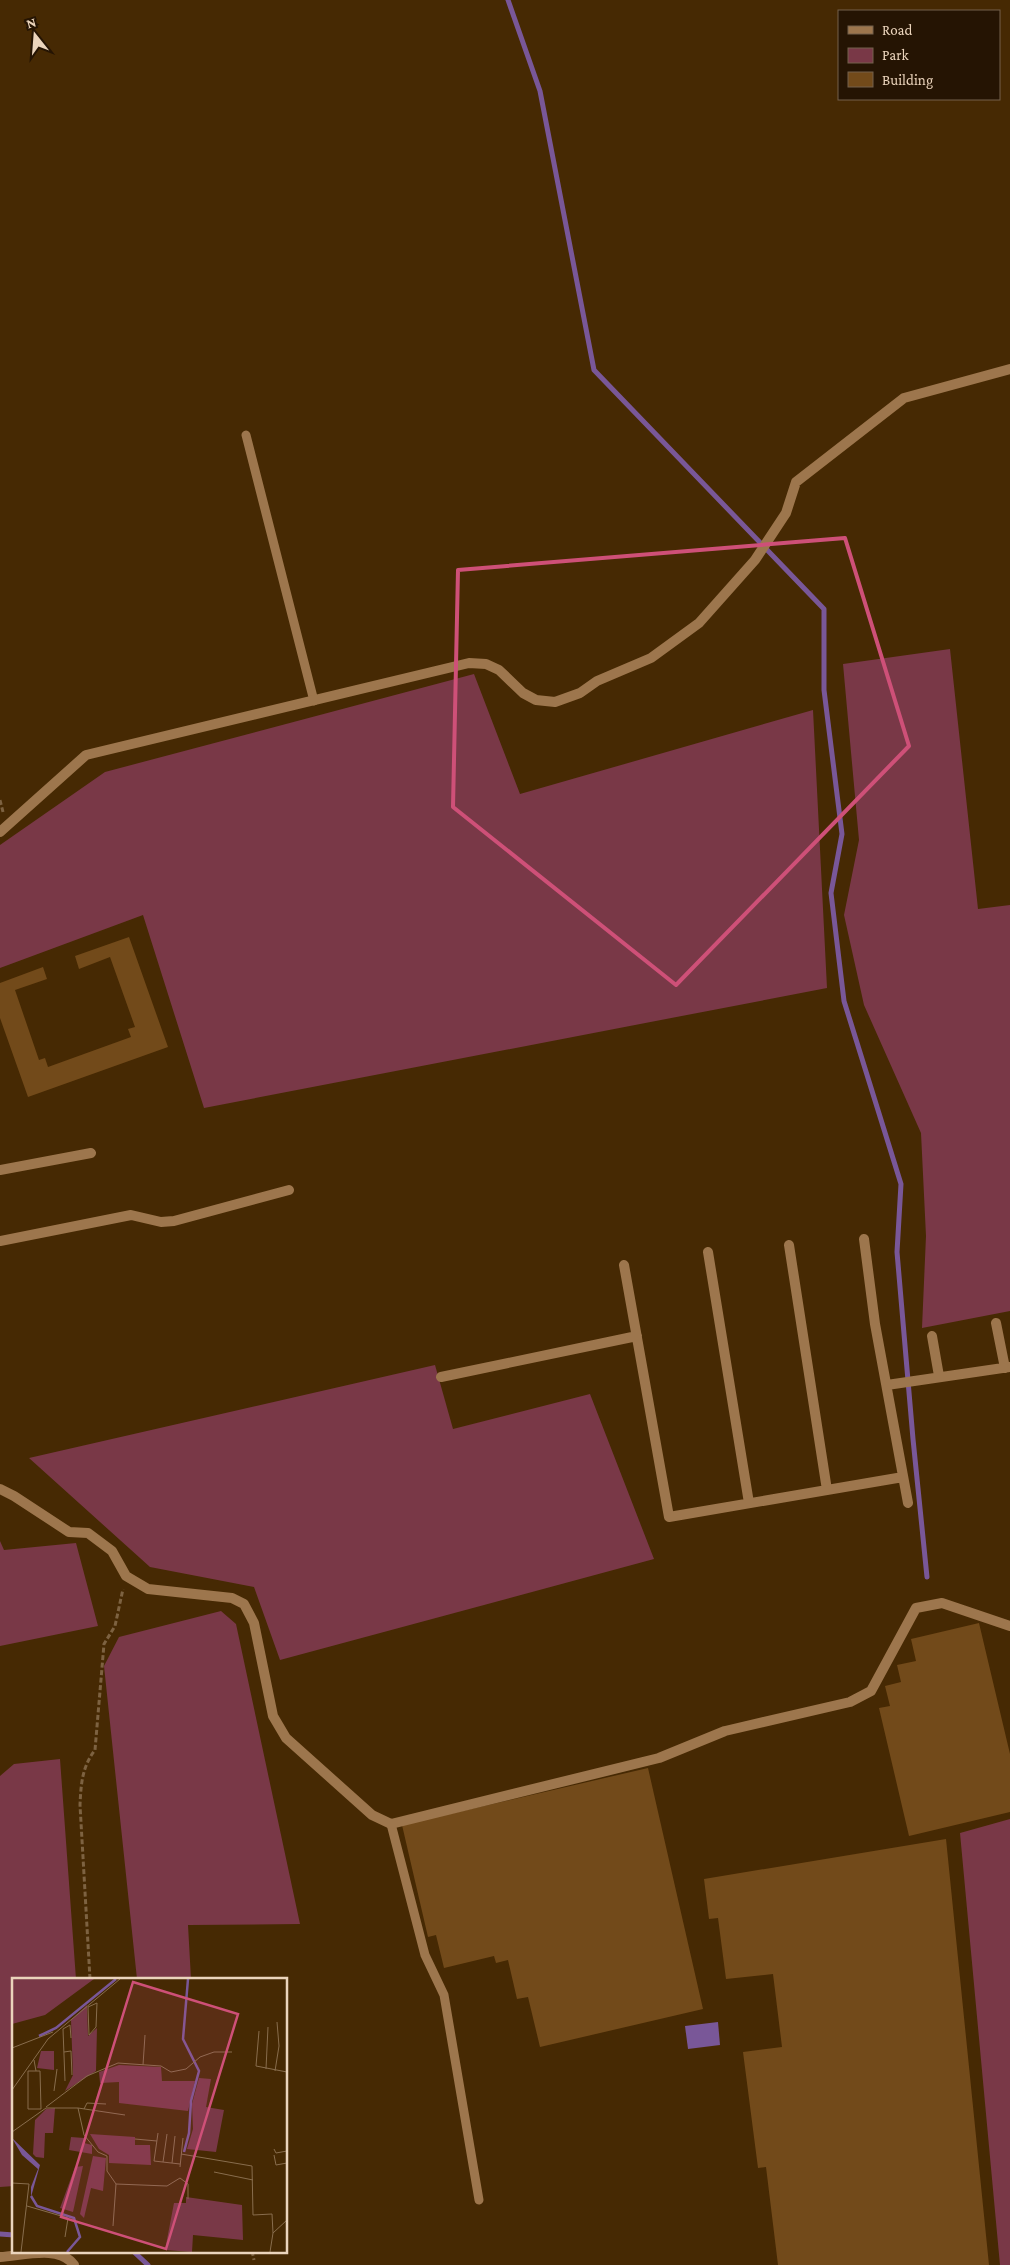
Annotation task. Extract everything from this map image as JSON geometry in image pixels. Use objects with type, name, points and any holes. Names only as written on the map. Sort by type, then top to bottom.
[{"type":"street","points":[[0,832],[86,755],[469,663],[486,664],[499,670],[523,693],[536,700],[554,702],[580,693],[597,681],[650,658],[699,622],[756,560],[786,513],[796,482],[904,398],[1010,369]]},
{"type":"street","points":[[0,1170],[91,1153]]},
{"type":"street","points":[[0,1241],[131,1215],[161,1222],[174,1221],[289,1190]]},
{"type":"street","points":[[864,1239],[875,1324],[908,1503]]},
{"type":"street","points":[[789,1245],[827,1490]]},
{"type":"street","points":[[708,1252],[749,1504]]},
{"type":"street","points":[[624,1265],[669,1517],[903,1477]]},
{"type":"street","points":[[886,1386],[939,1376],[1007,1368],[996,1322]]},
{"type":"street","points":[[441,1377],[636,1336]]},
{"type":"street","points":[[932,1336],[939,1376]]},
{"type":"street","points":[[0,1489],[69,1532],[88,1533],[112,1551],[126,1576],[148,1589],[232,1598],[244,1604],[254,1623],[273,1716],[286,1738],[372,1815],[391,1824],[659,1758],[725,1731],[850,1702],[871,1691],[916,1608],[942,1603],[1010,1626]]},
{"type":"street","points":[[0,2257],[54,2253],[66,2256],[74,2265]]},
{"type":"lane","points":[[246,435],[314,701]]},
{"type":"lane","points":[[391,1824],[425,1955],[444,1996],[479,2200]]},
{"type":"path","points":[[90,1978],[80,1805],[81,1784],[86,1762],[95,1750],[104,1644],[115,1626],[126,1576]]},
{"type":"path","points":[[252,2252],[254,2260]]},
{"type":"highlighted area","points":[[845,538],[909,746],[676,985],[453,807],[458,570]]},
{"type":"green space","points":[[950,649],[978,909],[1010,905],[1010,1311],[922,1328],[926,1236],[921,1133],[864,1005],[844,915],[859,840],[843,664]]},
{"type":"green space","points":[[474,674],[520,794],[813,710],[827,988],[204,1108],[143,915],[0,968],[0,845],[105,772]]},
{"type":"green space","points":[[435,1365],[453,1429],[590,1394],[654,1559],[280,1660],[254,1587],[150,1567],[29,1458]]},
{"type":"green space","points":[[0,1541],[4,1550],[76,1543],[98,1626],[0,1646]]},
{"type":"green space","points":[[221,1611],[236,1624],[300,1924],[188,1925],[191,1978],[137,1978],[104,1666],[119,1637]]},
{"type":"green space","points":[[60,1759],[76,1978],[12,1978],[12,2186],[0,2187],[0,1776],[14,1764]]},
{"type":"green space","points":[[1010,1819],[1010,2265],[1000,2265],[960,1833]]},
{"type":"shaded area","points":[[718,2022],[720,2045],[688,2049],[685,2026]]},
{"type":"building","points":[[129,937],[168,1047],[28,1097],[0,1018],[0,983],[43,967],[47,979],[15,990],[39,1060],[45,1058],[48,1067],[131,1037],[128,1029],[135,1027],[110,957],[79,969],[75,956]]},
{"type":"building","points":[[979,1623],[1010,1754],[1010,1812],[909,1836],[879,1708],[890,1706],[885,1686],[901,1682],[897,1665],[916,1661],[911,1639]]},
{"type":"building","points":[[648,1768],[703,2009],[540,2047],[528,1997],[517,1999],[508,1960],[496,1963],[494,1956],[444,1968],[436,1935],[428,1937],[402,1825]]},
{"type":"building","points":[[946,1839],[989,2265],[778,2265],[766,2167],[758,2168],[743,2052],[782,2047],[773,1974],[726,1979],[718,1918],[709,1919],[704,1879]]},
{"type":"waterway","points":[[508,0],[540,91],[594,370],[824,609],[824,690],[842,834],[831,893],[844,1001],[901,1184],[897,1252],[927,1577]]},
{"type":"waterway","points":[[0,2234],[12,2235]]},
{"type":"waterway","points":[[134,2252],[148,2265]]}]
